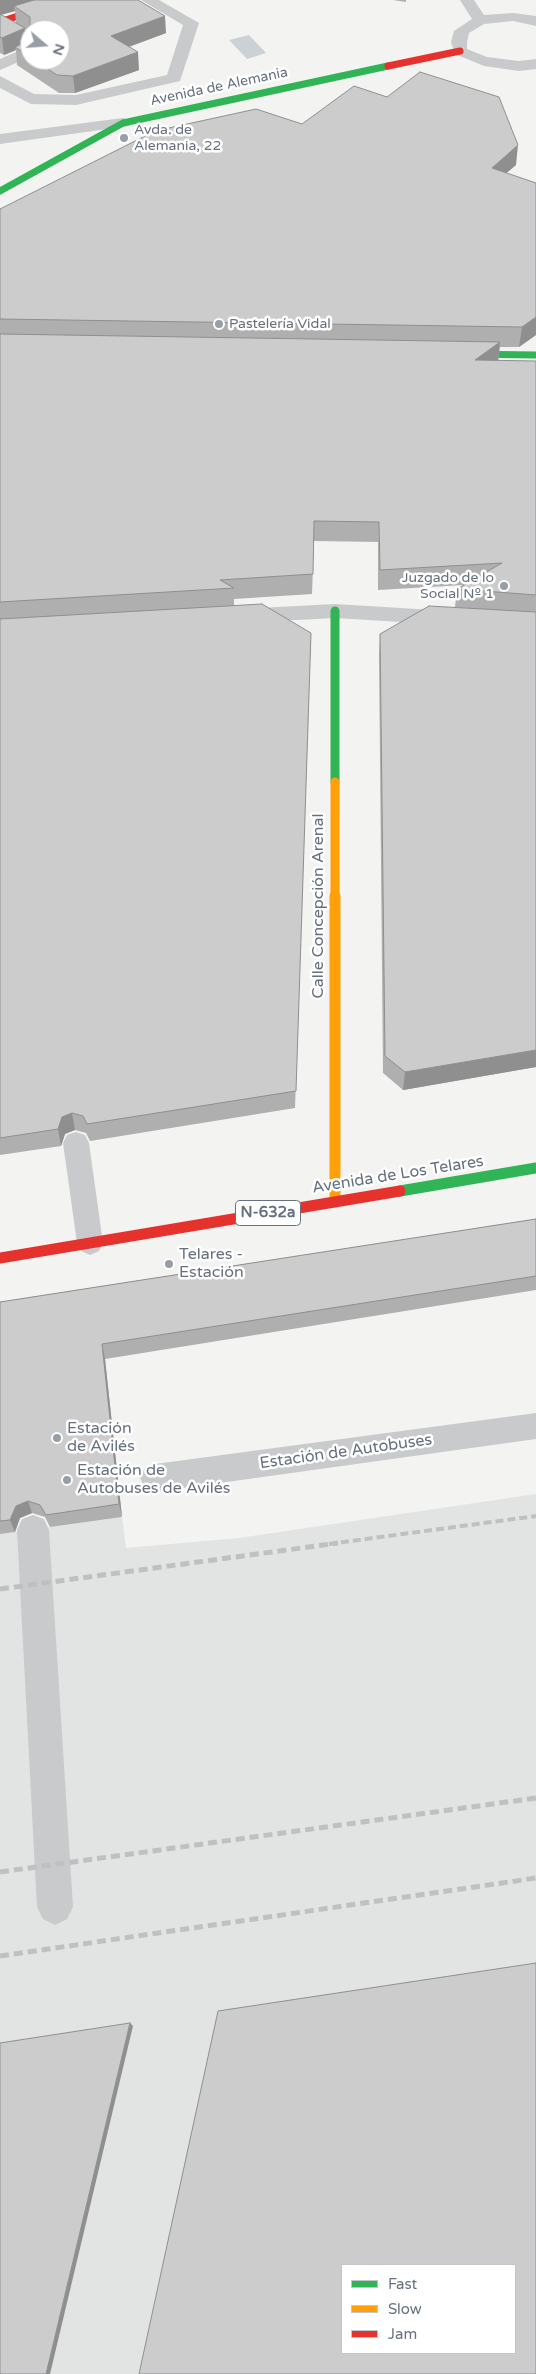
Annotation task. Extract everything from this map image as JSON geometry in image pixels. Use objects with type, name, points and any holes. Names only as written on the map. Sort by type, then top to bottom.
[{"type":"street","points":[[1,22],[67,0]]},
{"type":"street","points":[[0,81],[31,99],[76,100],[174,78],[191,23],[148,0]]},
{"type":"street","points":[[468,0],[480,20]]},
{"type":"street","points":[[536,21],[513,17],[480,20],[462,32],[460,51],[484,61],[501,65],[536,64]]},
{"type":"street","points":[[1,22],[20,34]]},
{"type":"street","name":"Avenida de Alemania","points":[[0,191],[123,122],[460,51]]},
{"type":"street","points":[[0,65],[20,56]]},
{"type":"street","points":[[0,139],[123,122]]},
{"type":"street","points":[[447,354],[536,355]]},
{"type":"street","points":[[217,618],[336,611],[469,619]]},
{"type":"street","name":"Calle Concepción Arenal","points":[[335,1202],[336,611]]},
{"type":"street","name":"Avenida de Los Telares","points":[[0,1258],[536,1168]]},
{"type":"street","points":[[33,1530],[55,1907]]},
{"type":"lane","points":[[76,1143],[90,1243]]},
{"type":"lane","name":"Estación de Autobuses","points":[[155,1478],[536,1426]]},
{"type":"shaded area","points":[[249,35],[266,53],[247,59],[229,40]]},
{"type":"shaded area","points":[[536,1494],[536,2374],[0,2374],[0,1534],[122,1517],[126,1548],[239,1538]]},
{"type":"building","points":[[34,0],[138,0],[165,16],[111,36],[138,52],[73,76],[57,75],[49,70],[70,70],[70,20],[30,20],[30,17],[14,6]]},
{"type":"building","points":[[0,14],[20,25],[20,30],[2,38],[0,37]]},
{"type":"building","points":[[420,72],[499,97],[518,145],[492,168],[536,183],[536,317],[522,327],[0,319],[0,209],[155,131],[256,109],[302,124],[354,86],[387,97]]},
{"type":"building","points":[[0,334],[500,342],[475,360],[536,361],[536,595],[457,589],[502,563],[380,570],[379,522],[314,521],[313,574],[220,580],[234,588],[0,602]]},
{"type":"building","points":[[262,604],[311,633],[296,1091],[87,1124],[83,1116],[72,1113],[62,1117],[58,1129],[0,1138],[0,619]]},
{"type":"building","points":[[429,606],[536,612],[536,1050],[405,1072],[385,1056],[380,634]]},
{"type":"building","name":"Estación de Avilés","points":[[536,1219],[536,1276],[102,1344],[119,1504],[46,1515],[40,1505],[28,1501],[16,1506],[10,1520],[0,1521],[0,1302]]},
{"type":"building","points":[[536,1963],[536,2374],[139,2374],[218,2011]]},
{"type":"building","points":[[130,2023],[46,2374],[0,2374],[0,2043]]},
{"type":"railway","points":[[329,1544],[536,1516]]},
{"type":"railway","points":[[0,1589],[338,1543]]},
{"type":"railway","points":[[0,1872],[536,1798]]},
{"type":"railway","points":[[0,1956],[536,1878]]},
{"type":"traffic: fast","points":[[0,191],[123,123],[388,66]]},
{"type":"traffic: fast","points":[[461,354],[536,355]]},
{"type":"traffic: fast","points":[[335,611],[335,782]]},
{"type":"traffic: fast","points":[[400,1191],[536,1168]]},
{"type":"traffic: slow","points":[[335,782],[335,1202]]},
{"type":"traffic: jam","points":[[0,22],[67,0]]},
{"type":"traffic: jam","points":[[388,66],[460,51]]},
{"type":"traffic: jam","points":[[0,1258],[400,1191]]},
{"type":"place","name":"Avda. de Alemania, 22","points":[[124,138]]},
{"type":"place","name":"Pastelería Vidal","points":[[219,324]]},
{"type":"place","name":"Juzgado de lo Social Nº 1","points":[[504,586]]},
{"type":"place","name":"Telares - Estación","points":[[169,1264]]},
{"type":"place","name":"Estación de Avilés","points":[[57,1438]]},
{"type":"place","name":"Estación de Autobuses de Avilés","points":[[67,1480]]}]
